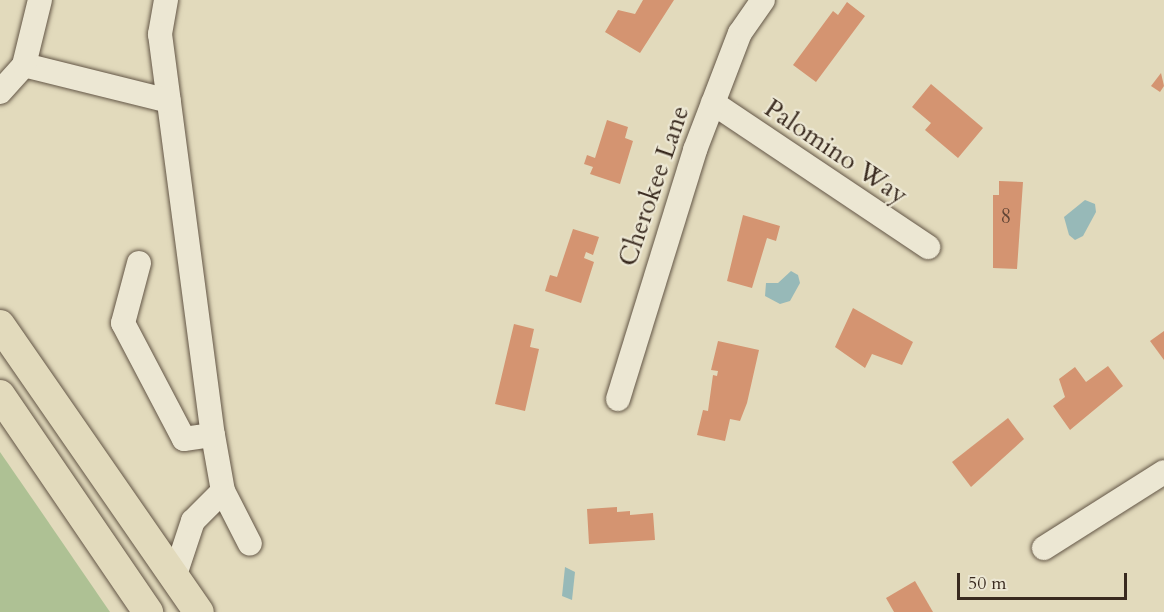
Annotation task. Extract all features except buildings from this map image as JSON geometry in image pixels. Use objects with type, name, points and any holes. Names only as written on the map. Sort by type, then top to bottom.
[{"type":"main road","points":[[0,325],[199,612]]},
{"type":"main road","points":[[0,395],[148,612]]},
{"type":"street","points":[[0,92],[24,65],[40,0]]},
{"type":"street","points":[[166,0],[160,34],[213,435],[223,491],[250,544]]},
{"type":"street","name":"Cherokee Lane","points":[[618,399],[672,215],[740,33],[763,0]]},
{"type":"street","points":[[24,65],[169,101]]},
{"type":"street","name":"Palomino Way","points":[[713,103],[928,247]]},
{"type":"street","points":[[139,263],[123,323],[184,439],[213,435]]},
{"type":"street","points":[[1044,548],[1164,472]]},
{"type":"street","points":[[174,578],[193,521],[223,491]]},
{"type":"green space","points":[[0,452],[38,507],[110,612],[0,612]]},
{"type":"water","points":[[1085,200],[1095,204],[1096,212],[1083,236],[1075,240],[1069,235],[1064,217]]},
{"type":"water","points":[[791,271],[798,275],[800,283],[790,301],[780,304],[765,296],[766,283],[778,283]]},
{"type":"water","points":[[565,567],[575,572],[572,600],[562,596]]}]
